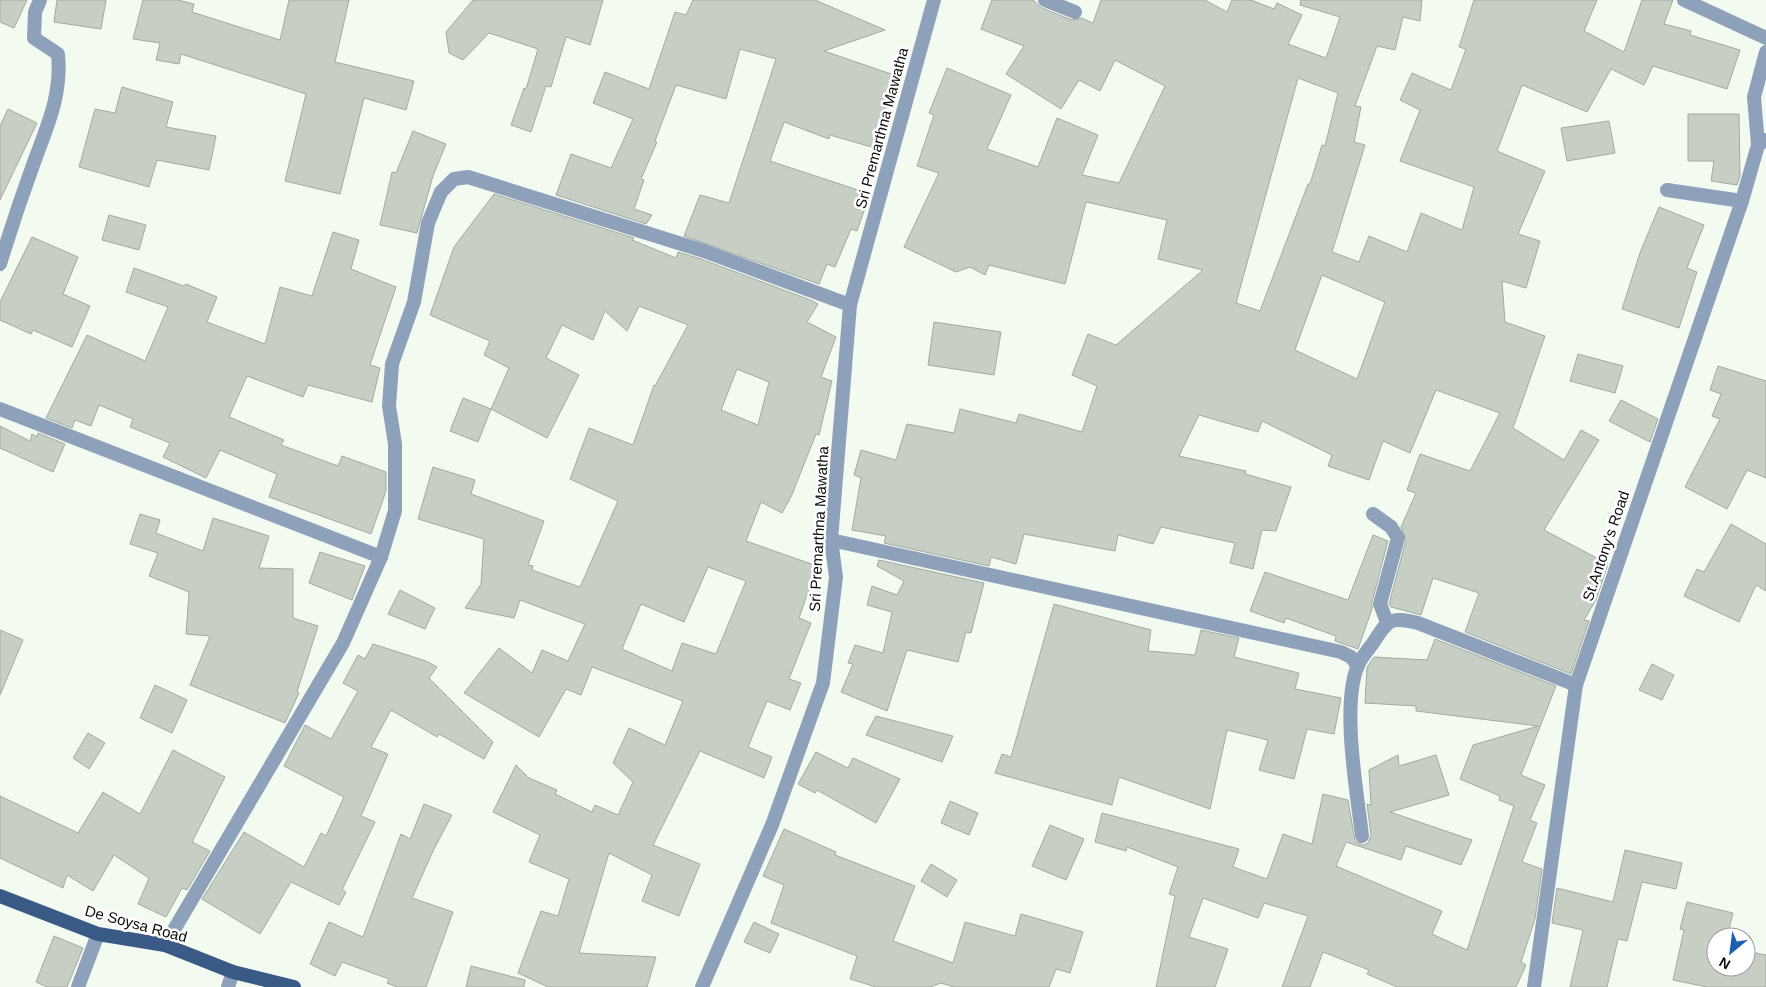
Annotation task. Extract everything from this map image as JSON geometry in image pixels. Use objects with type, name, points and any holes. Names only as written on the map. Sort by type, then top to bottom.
[{"type":"main road","name":"De Soysa Road","points":[[0,896],[98,934],[165,945],[233,972],[294,987]]},
{"type":"street","points":[[0,264],[10,230],[50,119],[60,76],[58,54],[34,38],[35,12],[40,0]]},
{"type":"street","name":"Sri Premarthna Mawatha","points":[[702,987],[772,825],[823,683],[836,577],[831,540],[850,306],[934,0]]},
{"type":"street","points":[[1045,0],[1075,12]]},
{"type":"street","points":[[1684,0],[1766,38]]},
{"type":"street","points":[[1667,190],[1742,201],[1762,143],[1754,97],[1766,52]]},
{"type":"street","points":[[165,945],[343,642],[381,557],[394,511],[395,444],[389,406],[392,364],[414,302],[428,222],[441,192],[454,179],[468,177],[704,251],[850,306]]},
{"type":"street","name":"St.Antony's Road","points":[[1534,987],[1576,685],[1742,201]]},
{"type":"street","points":[[0,409],[381,557]]},
{"type":"street","points":[[1373,514],[1391,527],[1398,538],[1380,604],[1387,622]]},
{"type":"street","points":[[831,540],[1340,652],[1351,657],[1358,666]]},
{"type":"street","points":[[1362,836],[1351,741],[1352,694],[1358,666],[1387,622],[1398,618],[1418,623],[1576,685]]},
{"type":"street","points":[[78,987],[98,934]]},
{"type":"street","points":[[228,987],[233,972]]},
{"type":"building","points":[[0,0],[27,0],[14,28],[0,22]]},
{"type":"building","points":[[57,0],[106,0],[101,29],[54,22]]},
{"type":"building","points":[[143,0],[178,0],[194,4],[192,12],[280,40],[289,0],[349,0],[335,62],[414,81],[406,110],[364,98],[340,194],[285,181],[306,94],[181,54],[179,64],[156,60],[160,43],[133,39]]},
{"type":"building","points":[[473,0],[603,0],[590,45],[566,37],[551,87],[546,86],[531,132],[511,125],[524,88],[526,89],[538,49],[489,33],[463,60],[449,53],[446,32]]},
{"type":"building","points":[[693,0],[815,0],[885,30],[824,51],[900,77],[890,105],[887,104],[875,148],[830,135],[829,139],[784,122],[770,161],[870,194],[857,231],[851,229],[835,267],[827,264],[819,284],[684,236],[700,195],[729,203],[776,59],[740,49],[726,99],[676,85],[655,141],[657,142],[641,179],[644,180],[634,209],[652,215],[646,224],[556,195],[571,154],[611,168],[633,119],[593,103],[605,72],[649,89],[675,12],[686,15]]},
{"type":"building","points":[[992,0],[1033,0],[1042,8],[1072,20],[1081,18],[1093,23],[1101,0],[1205,0],[1227,12],[1232,0],[1251,0],[1274,9],[1277,3],[1302,15],[1288,44],[1326,58],[1340,17],[1300,5],[1301,0],[1422,0],[1420,21],[1403,17],[1395,50],[1377,46],[1355,106],[1361,107],[1354,142],[1365,145],[1332,252],[1359,262],[1369,236],[1407,252],[1421,213],[1462,230],[1474,187],[1400,161],[1420,110],[1400,100],[1412,73],[1451,90],[1466,49],[1459,47],[1474,0],[1597,0],[1584,31],[1624,52],[1642,0],[1673,0],[1664,24],[1691,31],[1690,35],[1740,50],[1727,89],[1653,66],[1644,85],[1611,69],[1587,112],[1522,85],[1497,151],[1545,171],[1518,234],[1540,241],[1526,288],[1502,281],[1505,322],[1545,336],[1513,428],[1564,460],[1581,430],[1599,440],[1544,530],[1608,564],[1596,600],[1584,620],[1589,621],[1571,674],[1465,632],[1479,593],[1433,578],[1421,615],[1391,607],[1389,604],[1406,540],[1401,527],[1416,493],[1407,490],[1420,454],[1470,471],[1500,413],[1436,390],[1410,453],[1383,441],[1369,480],[1328,466],[1332,455],[1262,421],[1258,432],[1199,415],[1179,456],[1246,471],[1245,474],[1291,487],[1276,531],[1262,530],[1253,569],[1230,563],[1235,543],[1161,527],[1153,544],[1118,535],[1115,551],[1024,534],[1016,564],[991,557],[989,566],[884,543],[886,536],[852,530],[861,478],[854,475],[861,450],[896,460],[907,424],[954,433],[960,409],[1016,423],[1019,414],[1082,432],[1097,386],[1072,375],[1088,334],[1116,345],[1203,270],[1158,259],[1167,220],[1086,202],[1065,284],[989,265],[985,275],[970,267],[956,272],[904,247],[939,173],[917,166],[934,115],[929,113],[947,68],[1011,95],[987,149],[1038,167],[1057,118],[1098,135],[1082,175],[1119,183],[1165,86],[1115,60],[1100,91],[1079,80],[1061,109],[1006,74],[1024,46],[981,29]],"holes":[[[1298,78],[1338,93],[1325,146],[1322,145],[1310,184],[1308,184],[1260,311],[1236,303]],[[1322,275],[1385,302],[1357,379],[1295,350]]]},
{"type":"building","points":[[122,87],[173,102],[166,127],[216,136],[209,170],[157,160],[149,187],[79,167],[95,109],[115,113]]},
{"type":"building","points":[[8,109],[37,123],[0,200],[0,126]]},
{"type":"building","points":[[1688,114],[1739,114],[1740,176],[1737,185],[1711,181],[1714,161],[1688,161]]},
{"type":"building","points":[[1609,121],[1615,153],[1567,161],[1561,128]]},
{"type":"building","points":[[413,131],[446,144],[433,176],[417,233],[380,225],[392,172],[396,173]]},
{"type":"building","points":[[494,194],[634,238],[632,240],[676,258],[678,252],[701,259],[813,301],[818,304],[807,322],[836,337],[821,377],[832,381],[819,435],[816,434],[791,497],[782,513],[761,502],[746,541],[817,566],[799,618],[811,623],[789,679],[801,683],[790,710],[767,701],[748,747],[772,757],[764,778],[700,751],[653,845],[700,864],[679,916],[642,901],[652,875],[609,853],[579,953],[656,957],[647,987],[548,987],[518,973],[541,911],[558,916],[569,879],[529,862],[540,835],[493,812],[516,765],[529,778],[557,790],[555,794],[592,812],[595,805],[618,815],[633,782],[613,763],[629,728],[665,745],[683,701],[592,667],[581,695],[566,689],[539,737],[464,693],[499,648],[532,673],[542,650],[568,661],[585,624],[520,600],[514,618],[465,608],[481,584],[484,539],[418,519],[433,467],[475,480],[471,494],[544,521],[528,565],[533,566],[532,570],[580,587],[618,501],[570,479],[589,428],[633,445],[654,385],[688,325],[639,306],[627,331],[605,311],[593,340],[562,325],[546,358],[579,375],[547,438],[491,409],[509,368],[484,355],[490,341],[430,315],[454,247]],"holes":[[[737,369],[769,382],[758,425],[721,410]],[[708,567],[746,581],[716,654],[682,643],[672,671],[622,649],[641,604],[684,622]]]},
{"type":"building","points":[[1659,207],[1704,225],[1687,268],[1697,272],[1679,328],[1622,309],[1640,253]]},
{"type":"building","points":[[109,215],[146,225],[139,250],[102,240]]},
{"type":"building","points":[[333,232],[359,240],[351,269],[396,287],[370,365],[380,368],[372,402],[308,385],[303,397],[247,376],[229,417],[284,440],[281,445],[338,466],[342,456],[386,472],[386,491],[371,534],[269,497],[277,474],[220,450],[206,478],[163,457],[170,443],[130,427],[133,419],[99,405],[91,426],[75,420],[72,428],[46,418],[87,335],[145,361],[168,307],[126,292],[134,268],[184,286],[186,284],[217,297],[207,322],[265,344],[280,287],[312,296]]},
{"type":"building","points":[[32,237],[78,257],[63,294],[90,306],[72,347],[33,330],[31,334],[0,320],[0,302]]},
{"type":"building","points":[[934,322],[1001,332],[994,375],[928,365]]},
{"type":"building","points":[[1578,354],[1623,366],[1615,393],[1570,381]]},
{"type":"building","points":[[1718,366],[1766,381],[1766,478],[1747,470],[1727,509],[1685,487],[1720,419],[1712,416],[1721,394],[1710,390]]},
{"type":"building","points":[[463,398],[491,409],[478,442],[450,431]]},
{"type":"building","points":[[1621,400],[1658,419],[1650,442],[1609,421]]},
{"type":"building","points":[[0,426],[30,441],[32,434],[37,437],[38,433],[65,444],[53,472],[0,448]]},
{"type":"building","points":[[140,514],[160,520],[156,533],[203,551],[213,518],[269,536],[259,568],[293,569],[293,618],[318,626],[297,692],[299,693],[285,723],[190,685],[210,636],[186,634],[189,592],[149,576],[158,553],[130,544]]},
{"type":"building","points":[[1731,524],[1766,544],[1766,591],[1756,585],[1739,622],[1684,596],[1697,569],[1704,572]]},
{"type":"building","points":[[1373,535],[1388,541],[1372,602],[1372,609],[1358,649],[1335,641],[1336,636],[1286,618],[1284,623],[1250,611],[1265,572],[1348,600]]},
{"type":"building","points":[[320,552],[365,566],[352,600],[309,583]]},
{"type":"building","points":[[879,560],[984,583],[971,633],[966,632],[958,662],[907,650],[887,711],[841,692],[853,664],[848,663],[855,645],[883,653],[892,612],[867,605],[872,586],[897,595],[904,581],[877,566]]},
{"type":"building","points":[[400,590],[435,608],[425,629],[388,614]]},
{"type":"building","points":[[1054,604],[1151,630],[1148,651],[1195,655],[1201,630],[1239,638],[1234,657],[1299,673],[1295,689],[1341,698],[1334,734],[1307,729],[1294,779],[1259,770],[1268,740],[1227,730],[1210,809],[1119,777],[1112,805],[995,773],[1002,754],[1011,757]]},
{"type":"building","points":[[0,630],[23,640],[0,695]]},
{"type":"building","points":[[1435,639],[1556,686],[1521,775],[1545,785],[1530,820],[1537,823],[1522,862],[1542,869],[1535,919],[1521,962],[1526,965],[1516,987],[1397,987],[1367,974],[1369,970],[1323,952],[1310,987],[1282,987],[1308,916],[1264,903],[1258,918],[1203,898],[1189,937],[1228,949],[1215,987],[1156,987],[1175,896],[1169,894],[1178,867],[1127,847],[1126,851],[1095,842],[1102,813],[1239,849],[1233,867],[1267,879],[1283,834],[1312,844],[1323,794],[1348,800],[1355,841],[1363,845],[1368,843],[1371,835],[1367,804],[1371,805],[1369,770],[1398,755],[1399,766],[1436,755],[1449,795],[1390,812],[1472,840],[1461,865],[1406,846],[1401,860],[1346,842],[1336,866],[1442,911],[1432,934],[1467,950],[1514,806],[1499,800],[1500,796],[1460,779],[1473,745],[1538,726],[1416,711],[1416,706],[1365,703],[1367,667],[1374,657],[1427,660]]},
{"type":"building","points":[[373,644],[426,661],[437,667],[429,678],[493,742],[484,759],[439,734],[437,737],[391,710],[371,747],[388,754],[361,816],[375,822],[342,890],[346,892],[339,905],[291,882],[260,934],[202,899],[244,832],[304,867],[321,833],[326,836],[344,797],[284,766],[305,725],[331,739],[358,691],[343,683],[358,655],[365,659]]},
{"type":"building","points":[[1652,664],[1674,675],[1662,700],[1639,690]]},
{"type":"building","points":[[155,685],[187,700],[172,733],[140,718]]},
{"type":"building","points":[[876,716],[953,736],[942,762],[866,735]]},
{"type":"building","points":[[88,733],[105,743],[89,769],[73,758]]},
{"type":"building","points":[[173,750],[225,777],[192,842],[210,851],[187,890],[182,888],[166,917],[138,904],[149,878],[114,855],[93,891],[67,875],[63,888],[0,858],[0,796],[78,833],[103,792],[140,814]]},
{"type":"building","points":[[816,752],[848,768],[853,758],[900,779],[876,823],[817,790],[815,793],[798,784]]},
{"type":"building","points":[[950,801],[978,813],[969,835],[941,823]]},
{"type":"building","points":[[424,804],[452,815],[412,898],[453,912],[426,987],[397,987],[387,983],[389,979],[342,962],[335,976],[310,964],[329,922],[363,937],[401,834],[410,839]]},
{"type":"building","points":[[1050,825],[1084,839],[1066,880],[1032,866]]},
{"type":"building","points":[[784,829],[836,852],[835,855],[915,886],[893,941],[953,963],[965,922],[1015,936],[1021,914],[1083,932],[1070,973],[1056,969],[1049,987],[954,987],[941,983],[930,987],[876,987],[850,979],[857,956],[771,923],[784,885],[763,876]]},
{"type":"building","points":[[1625,850],[1682,863],[1676,889],[1642,882],[1627,941],[1618,939],[1607,987],[1570,987],[1583,930],[1552,923],[1557,888],[1613,902]]},
{"type":"building","points":[[931,864],[957,880],[947,897],[921,881]]},
{"type":"building","points":[[1687,902],[1733,913],[1730,927],[1706,927],[1706,977],[1756,977],[1756,953],[1766,955],[1766,987],[1707,987],[1673,980],[1684,930],[1680,929]]},
{"type":"building","points":[[754,922],[779,934],[770,953],[744,942]]},
{"type":"building","points":[[54,936],[83,948],[67,987],[47,987],[36,982]]},
{"type":"building","points":[[471,966],[525,980],[524,987],[466,987]]}]
